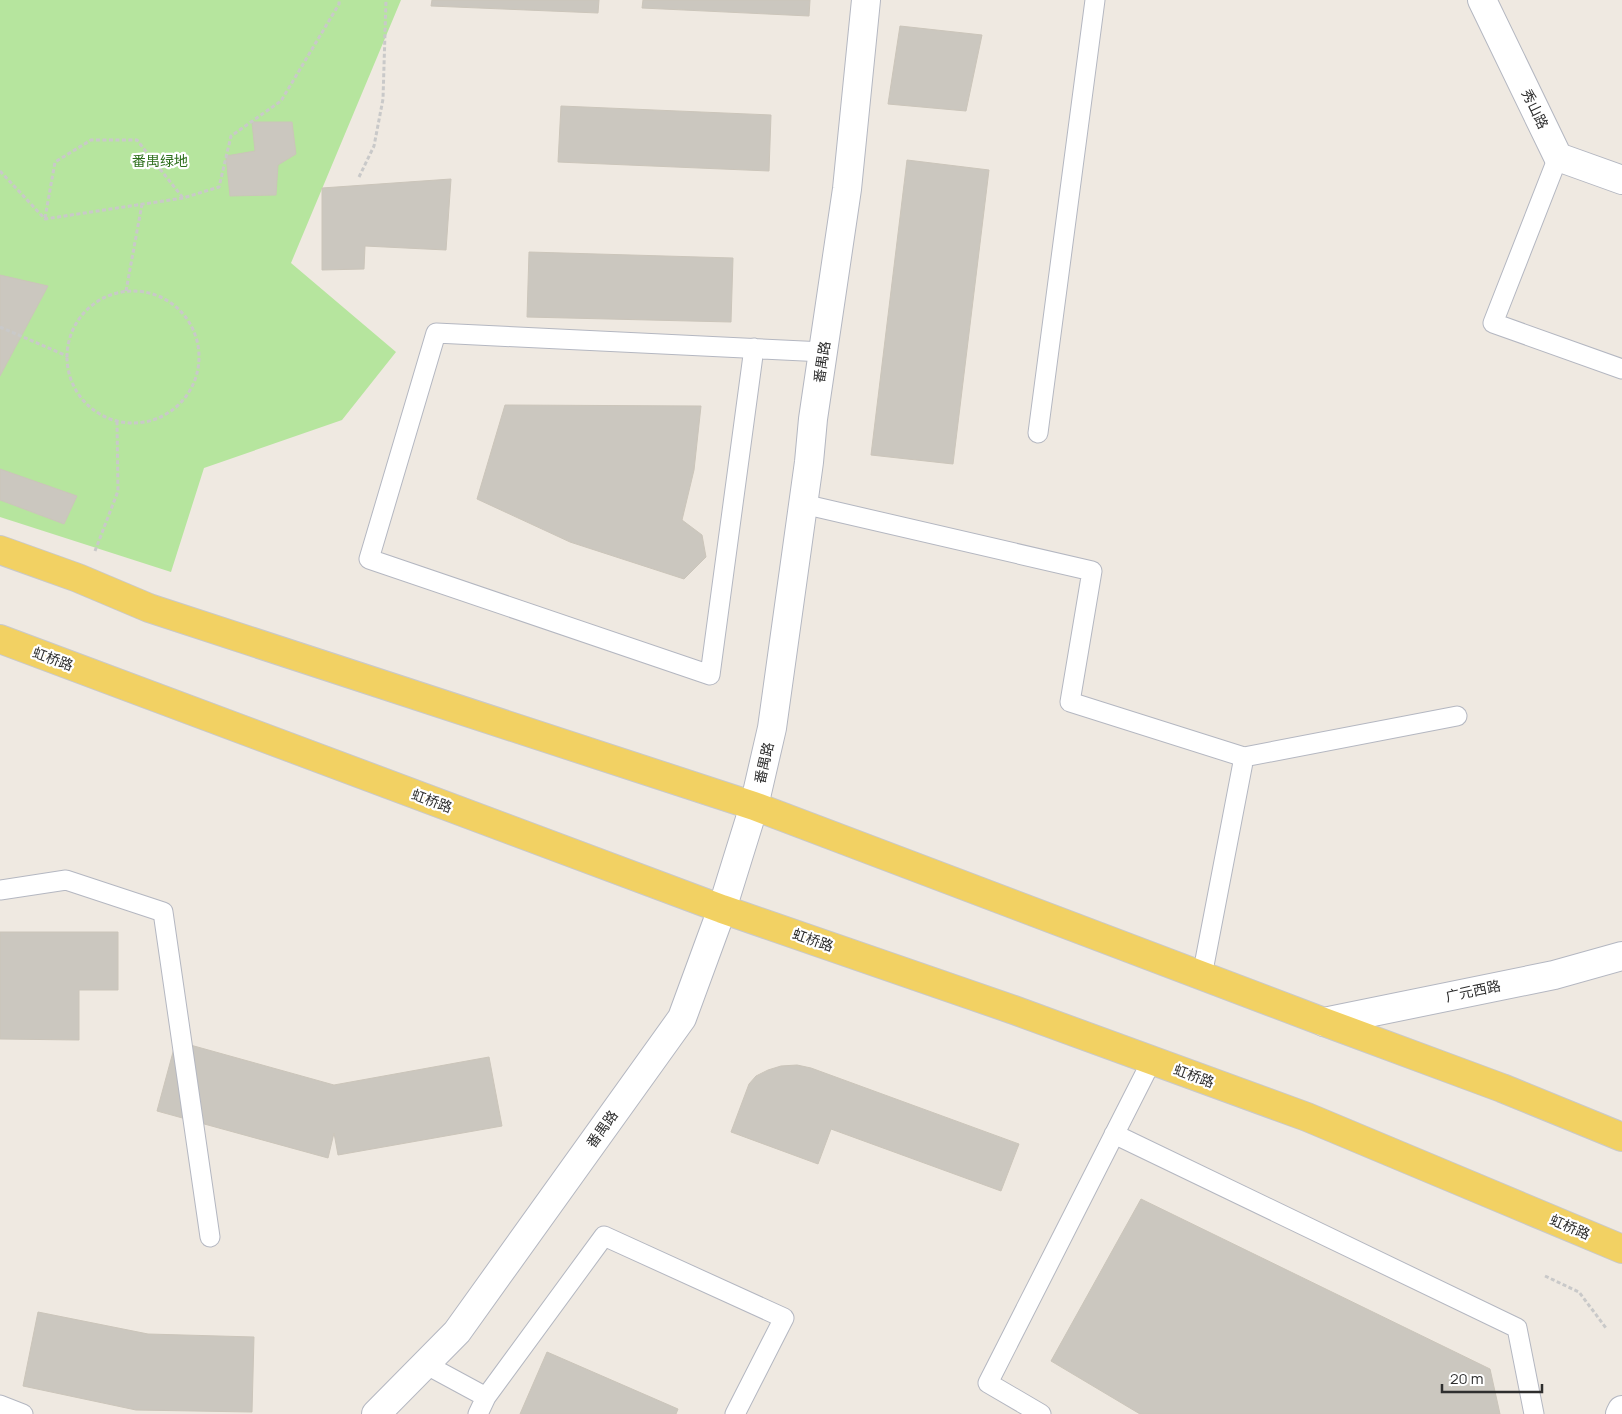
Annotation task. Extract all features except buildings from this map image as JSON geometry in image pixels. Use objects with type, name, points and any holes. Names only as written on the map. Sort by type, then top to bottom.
[{"type":"main road","points":[[0,550],[78,578],[149,608],[754,806],[1502,1088],[1622,1137]]},
{"type":"main road","name":"虹桥路","points":[[0,640],[722,909],[1004,1007],[1307,1116],[1622,1249]]},
{"type":"street","name":"番禺路","points":[[376,1414],[457,1332],[682,1018],[722,909],[754,806],[772,728],[813,419],[847,189],[866,0]]},
{"type":"street","name":"秀山路","points":[[1482,0],[1558,157]]},
{"type":"street","points":[[1558,157],[1622,180]]},
{"type":"street","name":"广元西路","points":[[1324,1022],[1554,975],[1622,956]]},
{"type":"street","points":[[1620,1414],[1622,1410]]},
{"type":"lane","points":[[1038,433],[1095,0]]},
{"type":"lane","points":[[1558,157],[1493,323],[1622,369]]},
{"type":"lane","points":[[754,348],[710,674],[369,560],[436,333],[754,348],[824,352]]},
{"type":"lane","points":[[803,504],[1092,570],[1070,702],[1244,757],[1457,716]]},
{"type":"lane","points":[[1202,976],[1244,757]]},
{"type":"lane","points":[[0,890],[66,880],[163,912],[210,1237]]},
{"type":"lane","points":[[1041,1414],[988,1383],[1152,1060]]},
{"type":"lane","points":[[1114,1134],[1517,1328],[1534,1414]]},
{"type":"lane","points":[[478,1414],[486,1397],[604,1236],[784,1318],[735,1414]]},
{"type":"lane","points":[[425,1364],[486,1397]]},
{"type":"lane","points":[[0,1405],[23,1414]]},
{"type":"path","points":[[45,219],[183,198],[219,187],[231,136],[281,101],[339,4],[339,0]]},
{"type":"path","points":[[359,177],[374,146],[383,98],[386,0]]},
{"type":"path","points":[[45,219],[55,162],[91,140],[137,140],[183,198]]},
{"type":"path","points":[[0,171],[45,219]]},
{"type":"path","points":[[126,291],[142,204]]},
{"type":"path","points":[[126,291],[149,293],[170,302],[187,318],[197,339],[199,362],[193,384],[180,403],[162,416],[140,423],[117,421],[96,412],[81,397],[70,378],[67,356],[70,337],[78,320],[91,306],[107,296],[126,291]]},
{"type":"path","points":[[0,327],[67,356]]},
{"type":"path","points":[[78,578],[92,557],[118,491],[117,421]]},
{"type":"path","points":[[1545,1276],[1579,1292],[1606,1328]]},
{"type":"green space","name":"番禺绿地","points":[[0,0],[401,0],[291,263],[396,352],[342,420],[204,468],[171,572],[0,517]]}]
